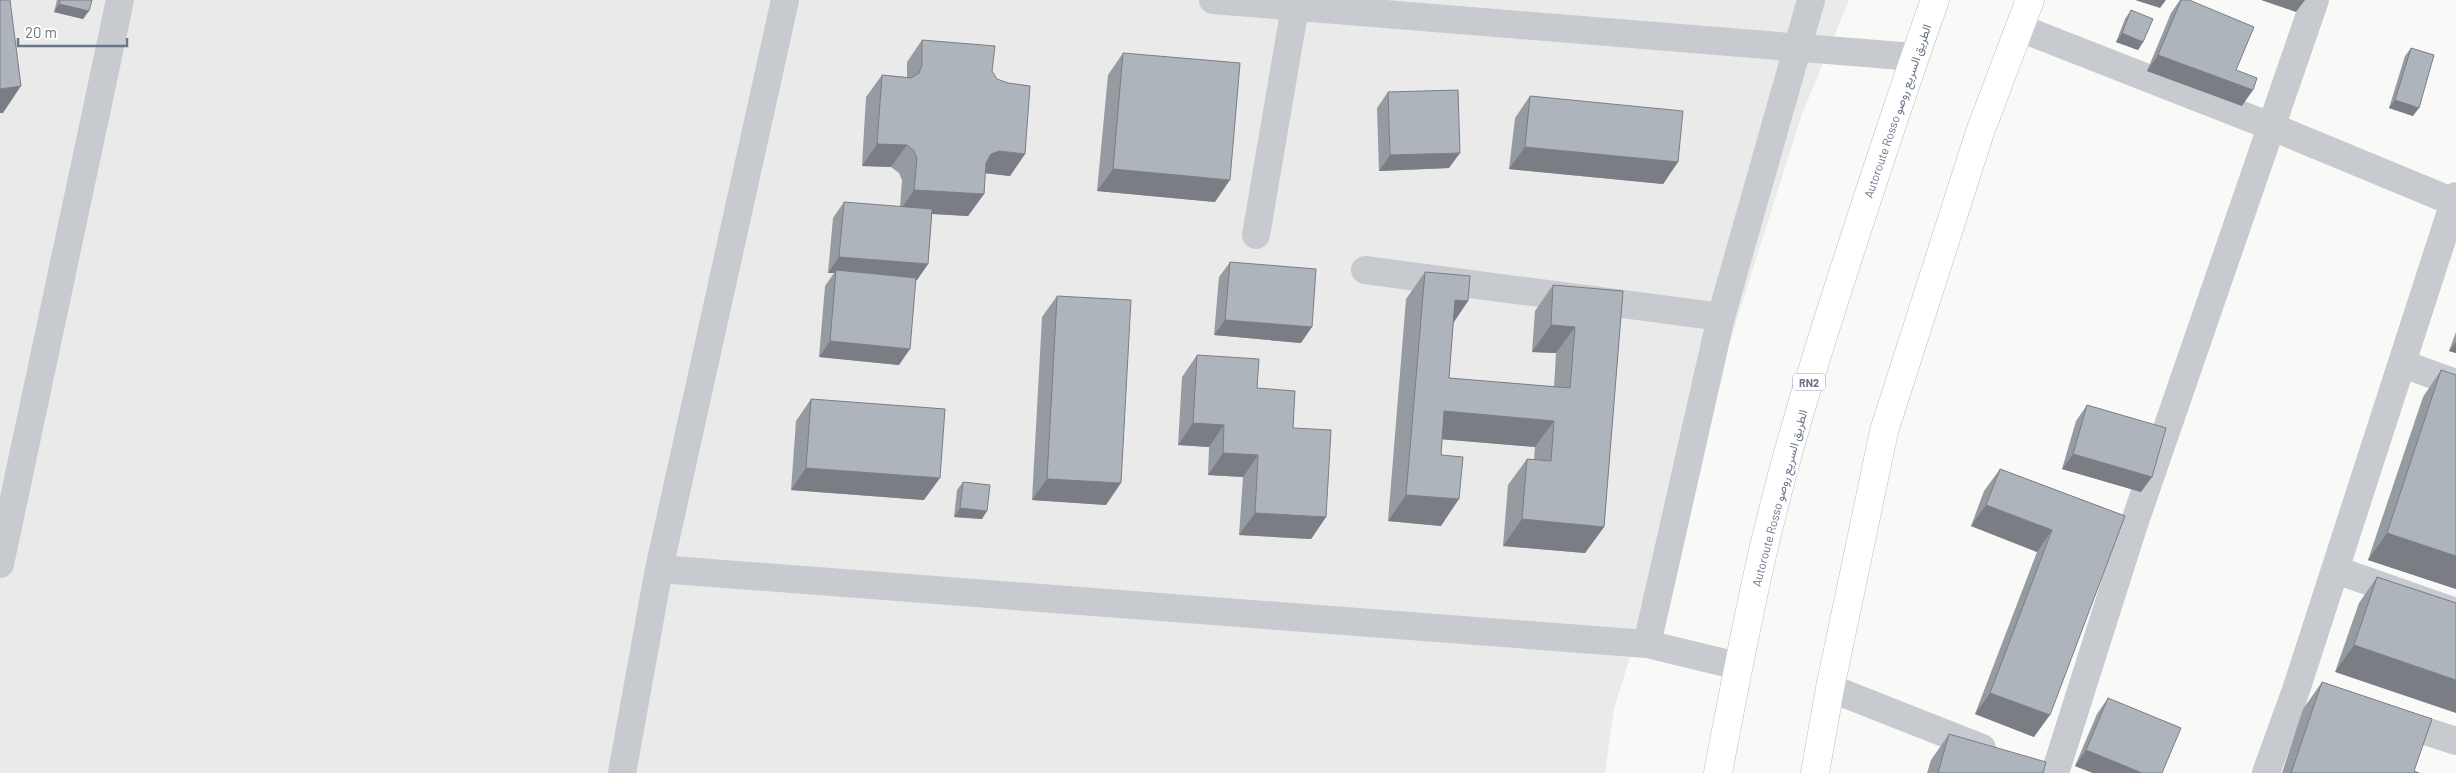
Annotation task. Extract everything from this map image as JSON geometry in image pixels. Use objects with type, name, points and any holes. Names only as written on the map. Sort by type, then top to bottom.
[{"type":"highway","name":"Autoroute Rosso الطريق السريع روصو","points":[[1718,773],[1738,666],[1763,550],[1799,418],[1839,283],[1914,57],[1936,0]]},
{"type":"highway","points":[[1815,773],[1830,688],[1884,431],[1977,142],[2030,0]]},
{"type":"street","points":[[0,564],[120,0]]},
{"type":"street","points":[[622,773],[659,569],[785,0]]},
{"type":"street","points":[[1213,0],[1914,57]]},
{"type":"street","points":[[1647,644],[1720,317],[1811,0]]},
{"type":"street","points":[[2055,773],[2134,524],[2315,0]]},
{"type":"street","points":[[1256,235],[1296,7]]},
{"type":"street","points":[[2020,28],[2455,200],[2336,570],[2306,693],[2266,773]]},
{"type":"street","points":[[1365,270],[1720,317]]},
{"type":"street","points":[[2403,364],[2456,383]]},
{"type":"street","points":[[659,569],[1647,644],[1738,666]]},
{"type":"street","points":[[2336,570],[2456,612]]},
{"type":"street","points":[[1830,688],[2027,766]]},
{"type":"street","points":[[2372,714],[2456,741]]},
{"type":"shaded area","points":[[0,0],[1849,0],[1802,114],[1614,708],[1605,773],[0,773]]},
{"type":"building","points":[[0,0],[10,0],[21,86],[0,89]]},
{"type":"building","points":[[60,0],[92,0],[89,11],[59,4]]},
{"type":"building","points":[[2181,0],[2189,0],[2254,27],[2236,70],[2257,78],[2253,90],[2158,55]]},
{"type":"building","points":[[2131,10],[2153,19],[2143,42],[2122,33]]},
{"type":"building","points":[[922,40],[995,46],[992,71],[997,79],[1008,83],[1030,86],[1025,154],[999,151],[991,154],[986,163],[984,194],[914,190],[917,158],[914,151],[907,145],[877,144],[882,75],[911,78],[919,73],[922,65]]},
{"type":"building","points":[[2411,48],[2434,55],[2419,108],[2395,100]]},
{"type":"building","points":[[1123,53],[1240,63],[1230,180],[1113,169]]},
{"type":"building","points":[[1458,90],[1460,153],[1390,155],[1388,92]]},
{"type":"building","points":[[1530,96],[1683,111],[1678,162],[1525,147]]},
{"type":"building","points":[[844,202],[932,209],[928,264],[839,257]]},
{"type":"building","points":[[1230,262],[1316,269],[1312,327],[1225,320]]},
{"type":"building","points":[[836,270],[916,278],[910,349],[830,341]]},
{"type":"building","points":[[1425,272],[1470,276],[1468,301],[1455,300],[1449,378],[1570,388],[1575,327],[1551,325],[1553,285],[1623,291],[1604,527],[1522,519],[1527,459],[1551,461],[1554,421],[1444,411],[1441,455],[1463,457],[1459,499],[1406,495]]},
{"type":"building","points":[[1057,296],[1131,300],[1121,483],[1047,479]]},
{"type":"building","points":[[1197,355],[1259,359],[1257,388],[1295,391],[1293,428],[1331,430],[1326,517],[1255,513],[1258,455],[1223,453],[1224,425],[1193,423]]},
{"type":"building","points":[[2441,370],[2456,375],[2456,556],[2387,533]]},
{"type":"building","points":[[811,399],[945,409],[940,478],[806,468]]},
{"type":"building","points":[[2087,405],[2166,428],[2152,477],[2073,454]]},
{"type":"building","points":[[2000,469],[2125,516],[2050,715],[1990,693],[2052,530],[1986,505]]},
{"type":"building","points":[[963,482],[990,485],[987,511],[960,508]]},
{"type":"building","points":[[2377,577],[2456,603],[2456,680],[2354,645]]},
{"type":"building","points":[[2322,682],[2432,719],[2414,771],[2419,773],[2291,773]]},
{"type":"building","points":[[2108,698],[2181,728],[2162,773],[2142,773],[2086,750]]},
{"type":"building","points":[[1949,734],[2046,762],[2043,773],[1938,773]]}]
